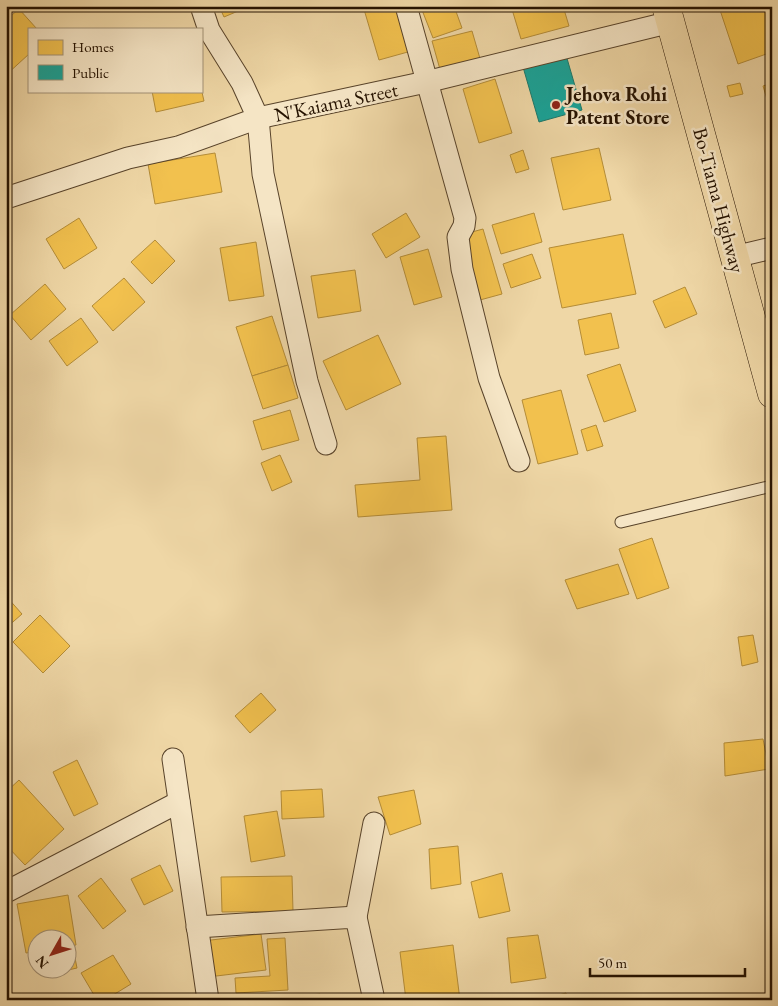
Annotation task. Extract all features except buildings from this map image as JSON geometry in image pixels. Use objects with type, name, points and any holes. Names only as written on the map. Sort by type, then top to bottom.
[{"type":"highway","name":"Bo-Tiama Highway","points":[[669,14],[772,394]]},
{"type":"street","points":[[201,6],[209,30],[242,83],[258,118],[263,174],[307,381],[326,444]]},
{"type":"street","points":[[406,6],[465,218],[464,226],[458,237],[462,269],[489,378],[519,461]]},
{"type":"street","name":"N'Kaiama Street","points":[[6,198],[128,158],[178,147],[258,118],[426,82],[669,14]]},
{"type":"street","points":[[734,257],[772,248]]},
{"type":"street","points":[[173,759],[208,1000]]},
{"type":"street","points":[[6,892],[179,802]]},
{"type":"street","points":[[374,823],[356,917],[374,1000]]},
{"type":"street","points":[[198,927],[356,917]]},
{"type":"lane","points":[[621,522],[772,486]]},
{"type":"place","name":"Jehova Rohi Patent Store","points":[[556,105]]}]
